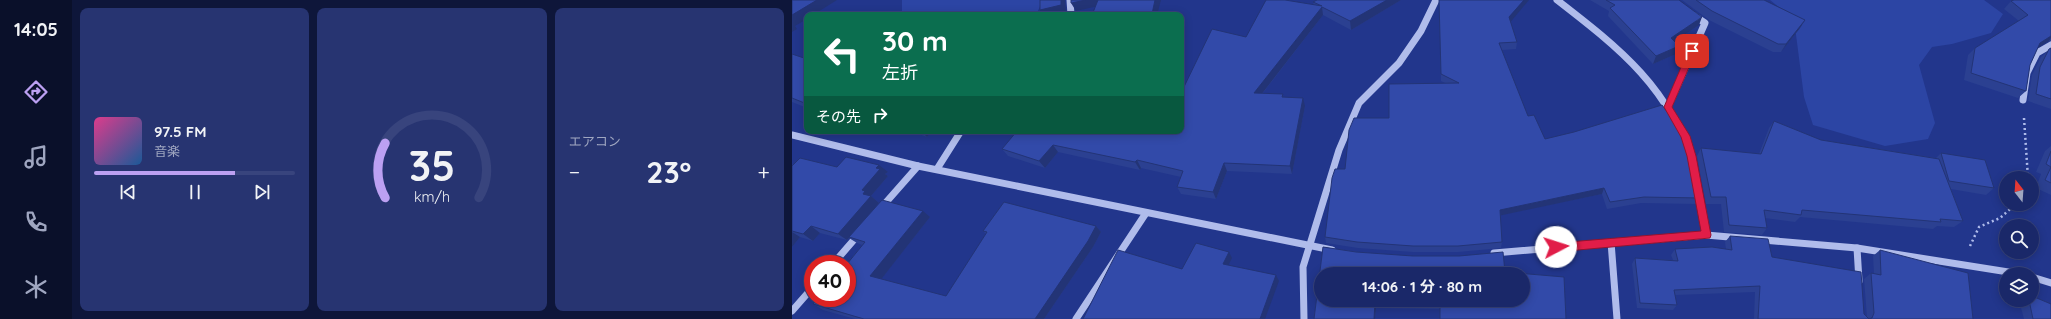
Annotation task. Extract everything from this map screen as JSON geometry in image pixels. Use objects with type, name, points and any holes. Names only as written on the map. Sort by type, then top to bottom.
[{"type":"street","points":[[1070,0],[1071,12]]},
{"type":"street","points":[[1304,319],[1303,267],[1354,110],[1359,103],[1399,64],[1421,31],[1436,0]]},
{"type":"street","points":[[1557,0],[1604,37],[1640,73],[1668,107],[1685,136],[1692,156],[1706,235]]},
{"type":"street","points":[[1668,107],[1704,22],[1685,9]]},
{"type":"street","points":[[2023,100],[2027,73],[2037,53],[2051,44]]},
{"type":"street","points":[[937,169],[959,134]]},
{"type":"street","points":[[792,135],[918,166],[1309,246],[1343,251]]},
{"type":"street","points":[[877,213],[918,166]]},
{"type":"street","points":[[1076,319],[1146,213]]},
{"type":"street","points":[[841,255],[862,230]]},
{"type":"street","points":[[1487,254],[1611,242],[1706,235],[1755,238],[1857,248],[1999,270]]},
{"type":"street","points":[[1611,242],[1617,319]]},
{"type":"street","points":[[1857,248],[1860,288]]},
{"type":"street","points":[[2039,279],[2051,283]]},
{"type":"street","points":[[792,311],[804,297]]},
{"type":"path","points":[[2023,100],[2028,171]]},
{"type":"path","points":[[1962,263],[1979,226],[2000,218],[2008,211]]},
{"type":"shaded area","points":[[902,0],[1043,0],[1037,12],[902,12]]},
{"type":"shaded area","points":[[1770,0],[1984,0],[2003,14],[1991,33],[1952,44],[1932,47],[1919,65],[1935,123],[1928,139],[1885,146],[1813,125],[1804,97],[1794,19]]},
{"type":"building","points":[[792,0],[817,0],[792,15]]},
{"type":"building","points":[[1040,0],[1061,0],[1061,5],[1040,10]]},
{"type":"building","points":[[1071,0],[1086,0],[1071,3]]},
{"type":"building","points":[[1098,0],[1155,0],[1152,12],[1093,12]]},
{"type":"building","points":[[1266,0],[1285,0],[1322,6],[1313,2],[1317,0],[1387,0],[1350,21],[1322,7],[1254,93],[1283,94],[1282,97],[1303,98],[1290,166],[1224,163],[1213,192],[1177,187],[1183,171],[1137,160],[1135,162],[1053,145],[1039,161],[1002,149],[1014,134],[1184,134],[1184,87],[1212,29],[1246,37]]},
{"type":"building","points":[[1439,0],[1524,0],[1509,17],[1517,42],[1499,43],[1528,116],[1534,115],[1545,139],[1574,132],[1662,105],[1687,139],[1695,167],[1700,198],[1644,197],[1610,202],[1604,188],[1500,210],[1502,242],[1458,246],[1413,246],[1357,242],[1325,237],[1332,178],[1335,169],[1345,169],[1349,130],[1354,118],[1389,118],[1389,84],[1459,83],[1441,74]]},
{"type":"building","points":[[1606,0],[1679,0],[1702,17],[1671,38],[1679,46],[1656,56],[1610,8],[1615,5]]},
{"type":"building","points":[[1696,0],[1764,0],[1805,20],[1786,44],[1778,44],[1712,11]]},
{"type":"building","points":[[2051,0],[2051,36],[2040,43],[2030,65],[2026,91],[1971,73],[1975,48],[2028,15],[2011,1]]},
{"type":"building","points":[[2051,48],[2051,99],[2036,94],[2040,67],[2049,49]]},
{"type":"building","points":[[792,54],[804,58],[804,103],[792,98]]},
{"type":"building","points":[[1774,121],[1821,140],[1939,159],[1963,221],[1940,219],[1941,222],[1802,210],[1801,215],[1764,210],[1767,228],[1729,225],[1726,197],[1711,197],[1701,148],[1761,154]]},
{"type":"building","points":[[2051,151],[2051,167],[2046,164]]},
{"type":"building","points":[[1941,153],[1985,160],[1994,188],[1949,181]]},
{"type":"building","points":[[846,157],[879,165],[876,168],[880,169],[862,190],[865,191],[863,194],[871,196],[838,234],[811,226],[803,234],[792,231],[792,166],[800,158],[837,167]]},
{"type":"building","points":[[2051,167],[2051,183],[2045,180]]},
{"type":"building","points":[[882,200],[923,211],[870,276],[946,296],[987,232],[983,231],[1004,202],[1096,226],[1088,241],[1035,319],[864,319],[823,307],[856,307],[856,255],[854,255],[865,242],[849,237]]},
{"type":"building","points":[[1730,236],[1768,239],[1772,257],[1861,272],[1864,314],[1869,319],[1758,319],[1760,286],[1674,290],[1677,305],[1640,303],[1635,258],[1678,261],[1675,249],[1712,247],[1732,250]]},
{"type":"building","points":[[1196,243],[1229,252],[1223,264],[1276,275],[1260,319],[1083,319],[1118,250],[1182,269]]},
{"type":"building","points":[[1323,247],[1356,252],[1413,256],[1459,256],[1503,252],[1504,267],[1320,267]]},
{"type":"building","points":[[1880,250],[1968,273],[1973,319],[1869,319],[1872,318],[1874,313],[1871,273],[1881,275]]},
{"type":"building","points":[[1530,274],[1564,277],[1566,319],[1440,319],[1440,307],[1530,307]]},
{"type":"building","points":[[2039,299],[2051,304],[2051,319],[2033,319],[2030,307],[2039,307]]},
{"type":"building","points":[[1316,307],[1375,307],[1374,319],[1314,319]]},
{"type":"route","points":[[1556,247],[1706,235],[1692,156],[1677,119],[1668,107],[1692,51]]}]
